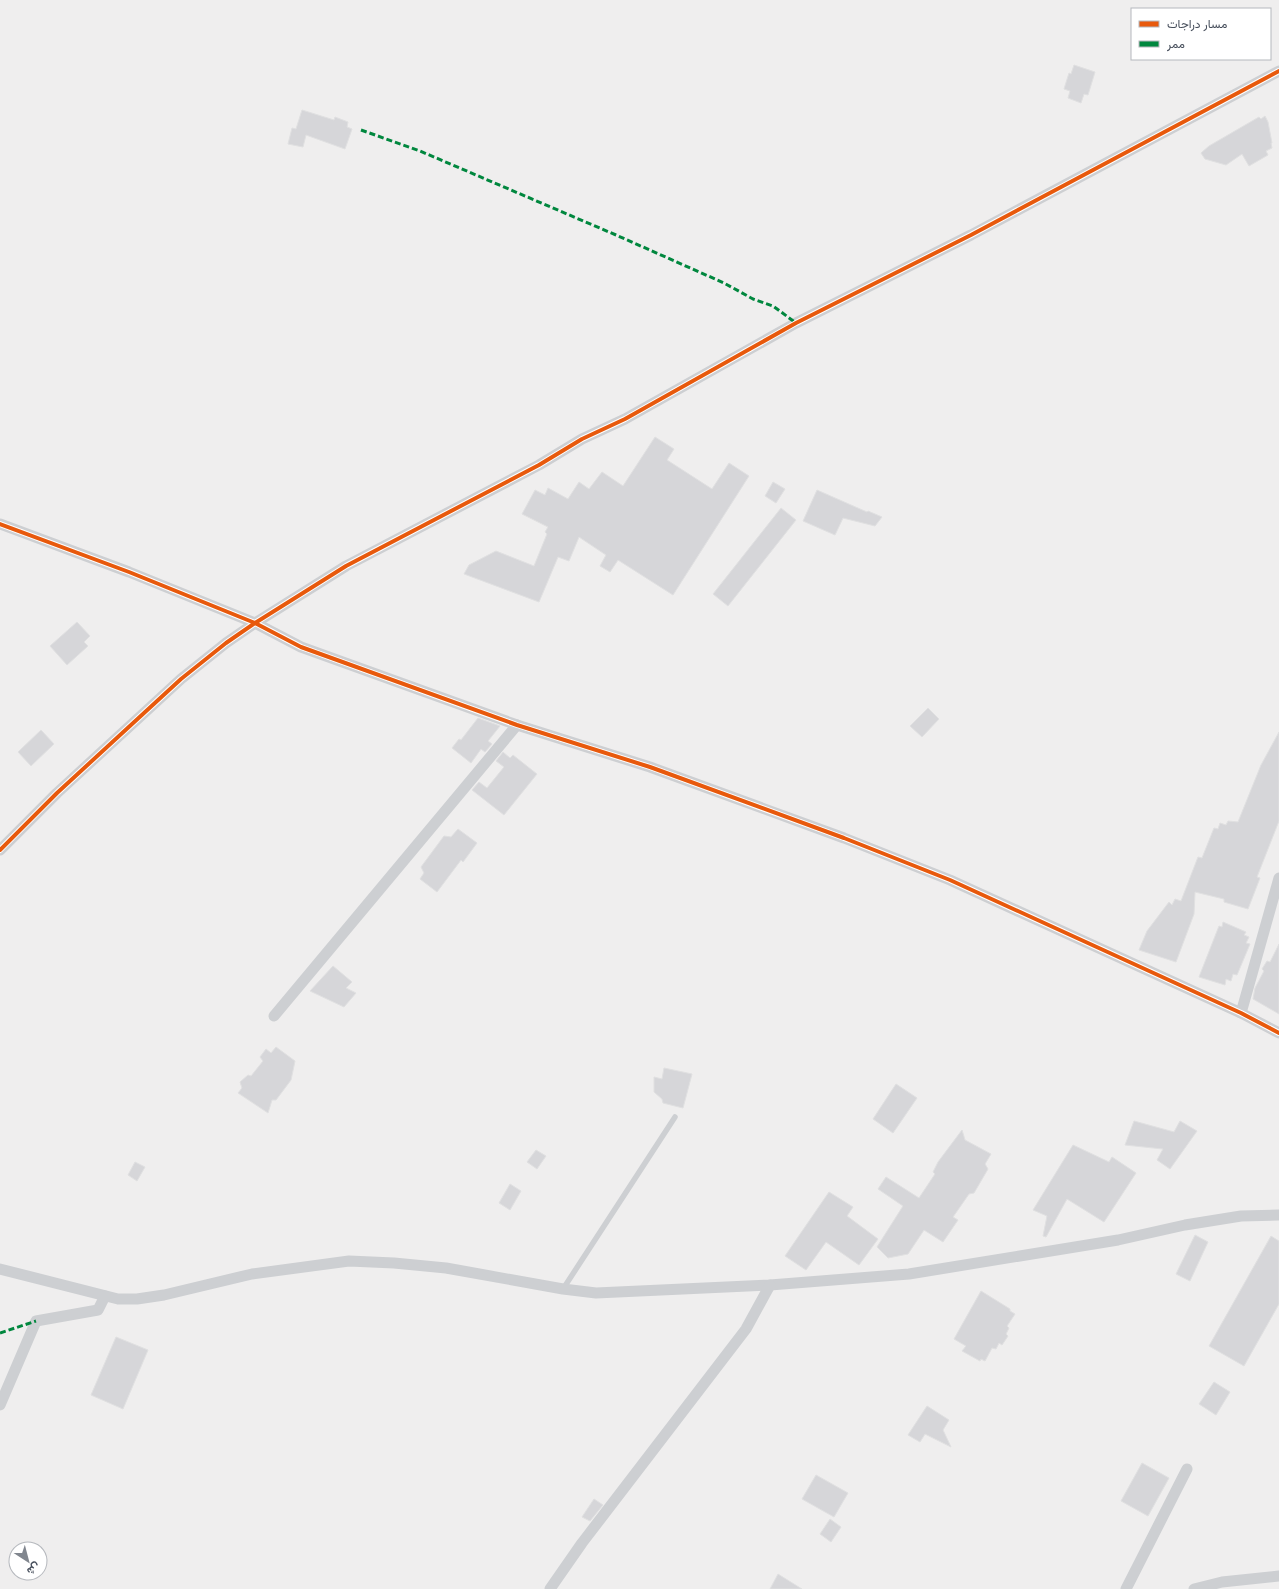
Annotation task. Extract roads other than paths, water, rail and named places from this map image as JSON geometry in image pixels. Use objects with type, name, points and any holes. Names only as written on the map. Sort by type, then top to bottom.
[{"type":"street","points":[[0,850],[57,794],[181,679],[226,643],[255,623],[346,566],[539,465],[582,439],[625,419],[796,323],[971,235],[1279,71]]},
{"type":"street","points":[[0,524],[129,572],[255,623],[300,646],[517,725],[650,767],[950,880],[1241,1013],[1279,1033]]},
{"type":"street","points":[[274,1016],[517,725]]},
{"type":"street","points":[[1241,1013],[1279,878]]},
{"type":"street","points":[[0,1269],[118,1299],[136,1299],[164,1295],[252,1274],[349,1261],[394,1263],[446,1268],[563,1289],[596,1292],[770,1285],[910,1274],[1118,1240],[1185,1225],[1241,1216],[1279,1215]]},
{"type":"street","points":[[550,1589],[582,1543],[742,1335],[770,1285]]},
{"type":"street","points":[[0,1405],[36,1321],[76,1312],[98,1310],[105,1296]]},
{"type":"street","points":[[1126,1589],[1187,1469]]},
{"type":"street","points":[[1194,1589],[1222,1582],[1279,1576]]},
{"type":"lane","points":[[563,1289],[675,1117]]}]
